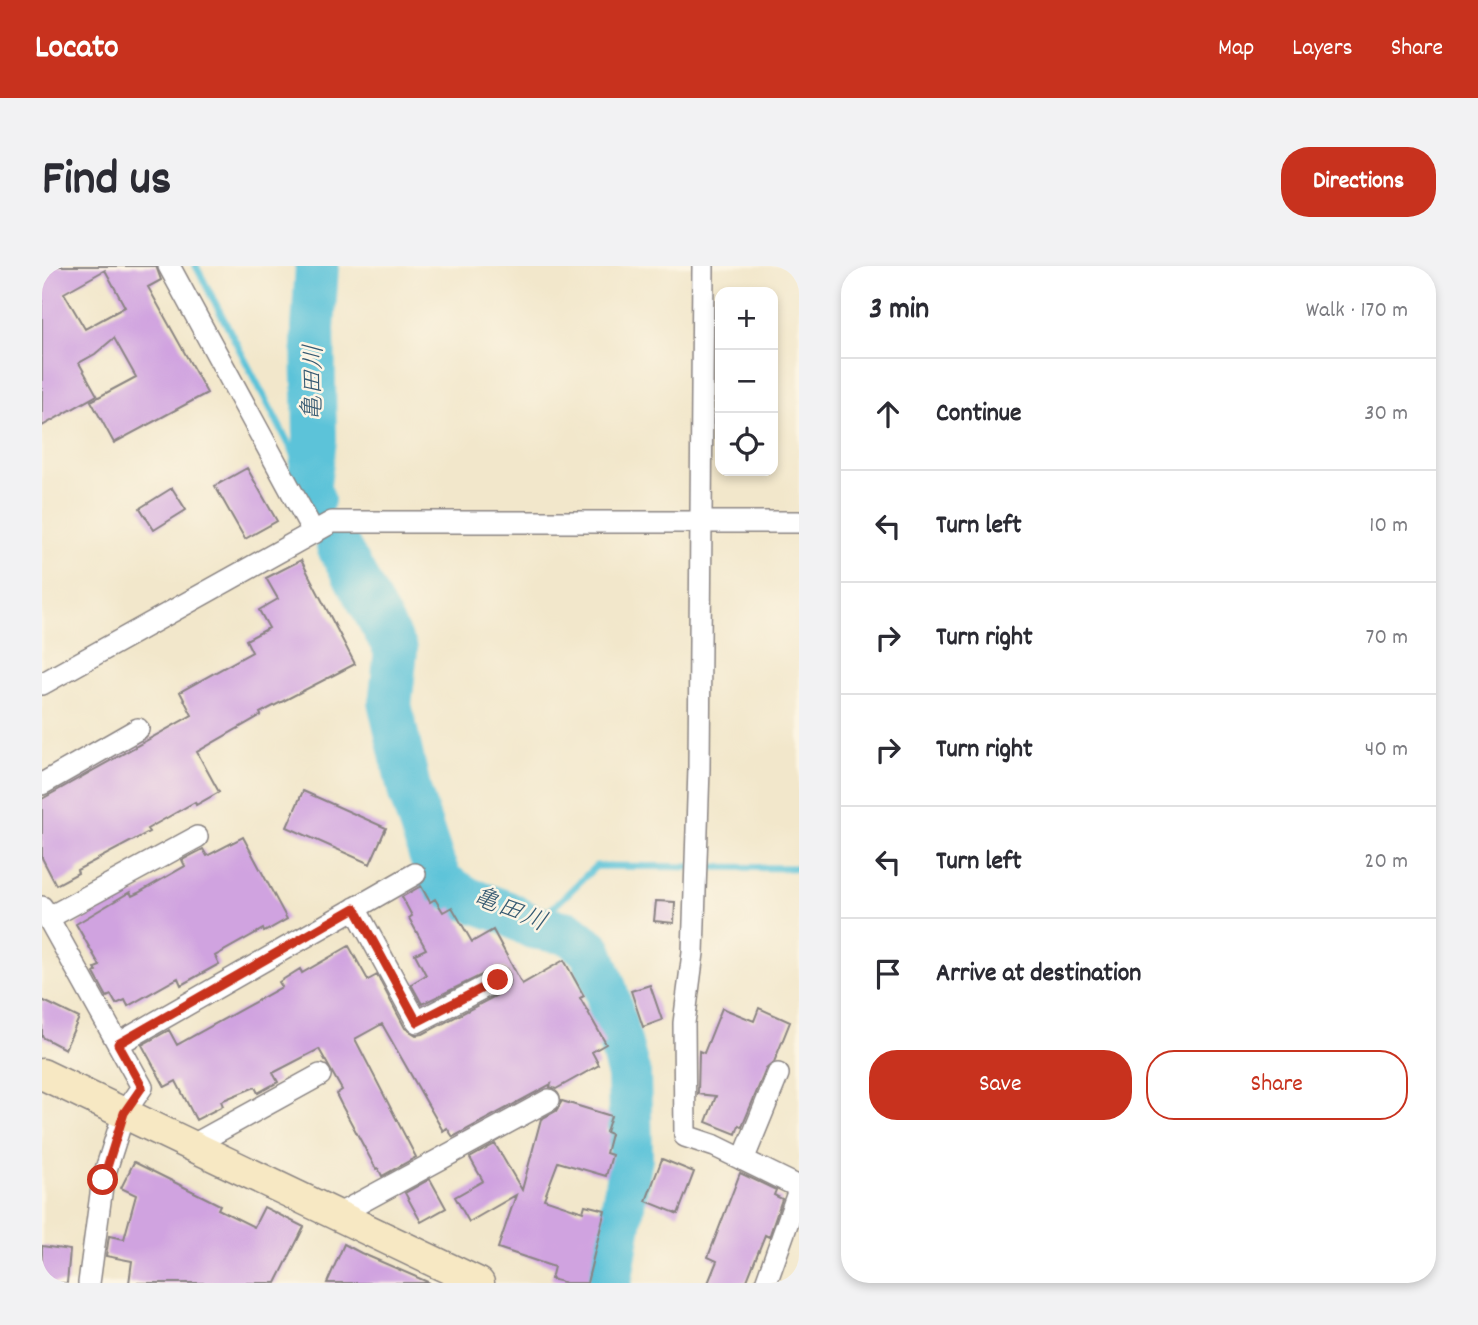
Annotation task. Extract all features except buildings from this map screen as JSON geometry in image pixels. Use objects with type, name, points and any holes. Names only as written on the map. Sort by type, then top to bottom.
[{"type":"street","points":[[169,266],[314,533]]},
{"type":"street","points":[[703,266],[696,869],[693,953],[684,1023],[685,1136],[715,1146],[799,1189],[766,1283]]},
{"type":"street","points":[[42,684],[332,522],[799,522]]},
{"type":"street","points":[[42,784],[138,729]]},
{"type":"street","points":[[89,1283],[103,1180],[124,1113],[142,1087],[45,913],[197,837]]},
{"type":"street","points":[[118,1044],[415,874]]},
{"type":"street","points":[[355,908],[417,1022],[498,980]]},
{"type":"street","points":[[42,1074],[479,1283]]},
{"type":"street","points":[[743,1160],[778,1074]]},
{"type":"street","points":[[193,1145],[320,1075]]},
{"type":"street","points":[[339,1214],[549,1100]]},
{"type":"waterway","points":[[196,266],[294,454],[308,490]]},
{"type":"waterway","name":"亀田川","points":[[313,499],[308,490],[315,440],[313,328],[317,266]]},
{"type":"waterway","name":"亀田川","points":[[338,546],[396,650],[390,705],[410,793],[442,883],[468,899],[505,912],[533,927],[569,933],[591,951],[606,991],[629,1075],[631,1157],[610,1283]]},
{"type":"waterway","points":[[533,927],[596,866],[799,868]]},
{"type":"route","points":[[103,1180],[124,1113],[142,1087],[118,1044],[355,908],[417,1022],[498,980]]}]
